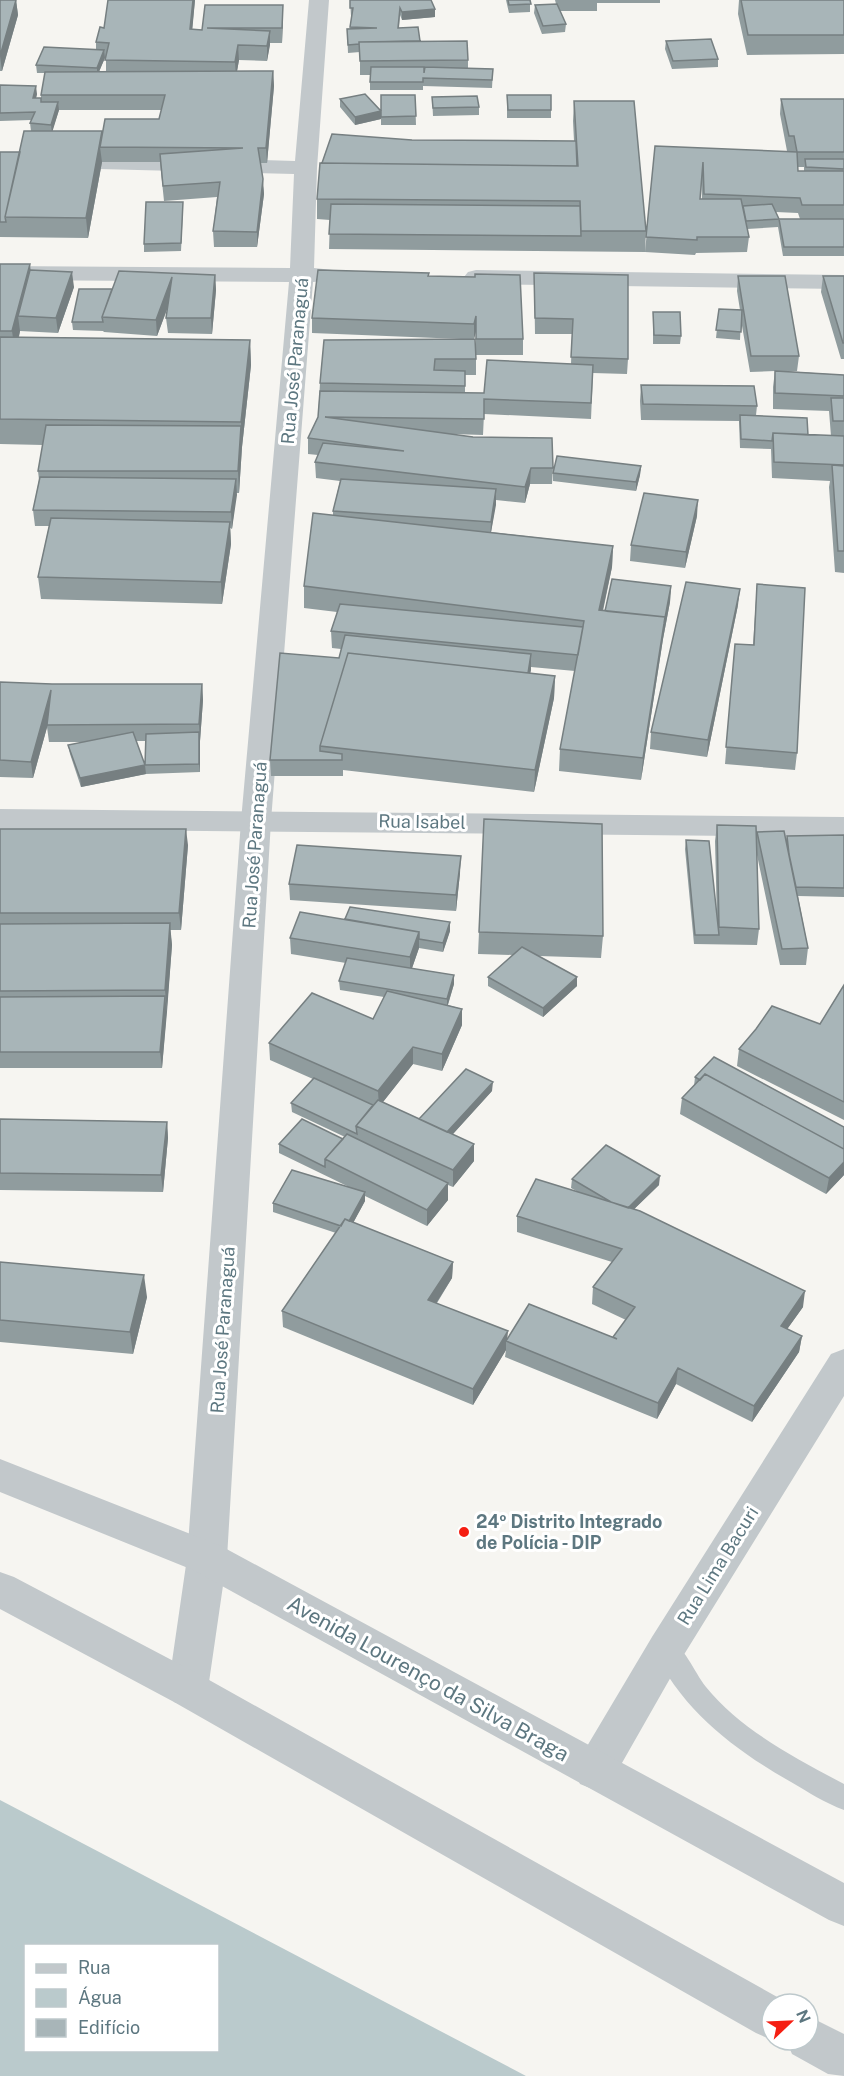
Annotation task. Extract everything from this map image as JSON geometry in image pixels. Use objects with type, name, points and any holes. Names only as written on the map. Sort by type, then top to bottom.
[{"type":"street","name":"Rua José Paranaguá","points":[[188,1689],[207,1558],[256,821],[302,275],[306,168],[319,0]]},
{"type":"street","points":[[36,161],[306,168]]},
{"type":"street","points":[[0,273],[350,276]]},
{"type":"street","points":[[456,277],[844,282]]},
{"type":"street","name":"Rua Isabel","points":[[0,819],[844,826]]},
{"type":"street","name":"Rua Lima Bacuri","points":[[595,1771],[666,1650],[844,1364]]},
{"type":"street","name":"Avenida Lourenço da Silva Braga","points":[[0,1475],[207,1558],[844,1906]]},
{"type":"street","points":[[0,1589],[188,1689],[760,2011]]},
{"type":"street","points":[[820,2045],[844,2058]]},
{"type":"lane","points":[[666,1650],[700,1698],[735,1732],[808,1779],[844,1798]]},
{"type":"water","points":[[0,1800],[526,2076],[0,2076]]},
{"type":"building","points":[[0,0],[16,0],[0,56]]},
{"type":"building","points":[[108,0],[193,0],[190,29],[202,30],[205,5],[283,5],[282,28],[207,28],[270,31],[267,46],[238,45],[235,62],[105,60],[109,43],[96,42],[100,27],[104,28]]},
{"type":"building","points":[[350,0],[431,0],[435,9],[402,12],[400,8],[398,28],[418,27],[420,41],[359,42],[359,44],[348,45],[347,29],[377,28],[350,27],[353,8],[350,8]]},
{"type":"building","points":[[508,0],[530,0],[531,4],[509,5]]},
{"type":"building","points":[[741,0],[844,0],[844,35],[748,35]]},
{"type":"building","points":[[557,4],[566,24],[543,26],[535,5]]},
{"type":"building","points":[[711,39],[718,59],[673,61],[666,41]]},
{"type":"building","points":[[467,41],[468,60],[360,61],[359,42]]},
{"type":"building","points":[[44,47],[104,50],[97,68],[36,65]]},
{"type":"building","points":[[371,67],[424,67],[424,73],[425,67],[493,69],[492,80],[423,78],[423,82],[370,82]]},
{"type":"building","points":[[273,71],[266,148],[258,148],[263,179],[257,232],[213,231],[220,182],[163,186],[160,154],[243,148],[100,147],[105,119],[159,119],[165,95],[41,95],[45,72]]},
{"type":"building","points":[[0,85],[36,86],[33,98],[41,98],[41,102],[58,102],[51,125],[30,123],[35,112],[0,113]]},
{"type":"building","points":[[365,94],[381,111],[355,117],[340,99]]},
{"type":"building","points":[[381,95],[415,95],[416,116],[381,117]]},
{"type":"building","points":[[507,95],[551,95],[551,110],[508,110]]},
{"type":"building","points":[[477,96],[479,107],[433,108],[432,97]]},
{"type":"building","points":[[781,99],[844,99],[844,152],[797,152],[794,136],[789,136]]},
{"type":"building","points":[[574,101],[634,101],[646,231],[581,231],[580,201],[317,199],[320,163],[578,166]]},
{"type":"building","points":[[24,131],[102,131],[86,218],[5,217]]},
{"type":"building","points":[[332,134],[412,140],[576,141],[577,166],[322,163]]},
{"type":"building","points":[[655,146],[797,152],[798,171],[844,171],[844,205],[802,205],[800,198],[704,194],[703,162],[700,199],[741,199],[749,237],[697,237],[697,240],[646,237]]},
{"type":"building","points":[[0,152],[20,152],[5,217],[6,222],[0,222]]},
{"type":"building","points":[[805,159],[844,159],[844,169],[806,167]]},
{"type":"building","points":[[146,202],[183,202],[181,243],[144,244]]},
{"type":"building","points":[[331,204],[580,206],[581,236],[329,234]]},
{"type":"building","points":[[772,204],[779,219],[746,221],[743,206]]},
{"type":"building","points":[[779,219],[844,219],[844,247],[784,247]]},
{"type":"building","points":[[0,264],[30,264],[12,331],[0,331]]},
{"type":"building","points":[[30,270],[72,272],[56,318],[18,316]]},
{"type":"building","points":[[318,270],[429,273],[428,276],[520,275],[523,339],[476,339],[476,316],[474,324],[312,318]]},
{"type":"building","points":[[119,271],[215,275],[211,318],[166,318],[172,277],[156,320],[102,317]]},
{"type":"building","points":[[534,273],[628,275],[628,359],[571,357],[573,319],[535,318]]},
{"type":"building","points":[[738,276],[785,276],[799,356],[751,356]]},
{"type":"building","points":[[823,276],[844,276],[844,343],[843,343]]},
{"type":"building","points":[[79,289],[112,289],[102,317],[103,322],[72,322]]},
{"type":"building","points":[[719,309],[742,310],[741,332],[716,330]]},
{"type":"building","points":[[653,312],[680,312],[681,336],[654,335]]},
{"type":"building","points":[[0,337],[250,340],[241,422],[0,419]]},
{"type":"building","points":[[475,339],[476,359],[435,359],[434,370],[465,371],[465,386],[320,383],[324,340]]},
{"type":"building","points":[[487,360],[593,365],[591,403],[484,399],[484,419],[325,417],[473,437],[552,438],[553,468],[531,468],[525,487],[315,462],[323,443],[404,451],[308,438],[318,417],[320,391],[484,393]]},
{"type":"building","points":[[775,371],[844,375],[844,396],[775,393]]},
{"type":"building","points":[[641,385],[754,386],[757,406],[643,404]]},
{"type":"building","points":[[831,398],[844,398],[844,421],[833,421]]},
{"type":"building","points":[[740,415],[807,418],[808,435],[773,433],[772,441],[741,439]]},
{"type":"building","points":[[46,425],[241,426],[238,471],[38,471]]},
{"type":"building","points":[[773,433],[844,436],[844,465],[774,462]]},
{"type":"building","points":[[557,456],[641,466],[636,482],[553,473]]},
{"type":"building","points":[[832,465],[844,466],[844,551],[838,551]]},
{"type":"building","points":[[40,477],[236,479],[231,512],[33,510]]},
{"type":"building","points":[[341,479],[496,489],[491,522],[333,511]]},
{"type":"building","points":[[644,493],[698,500],[686,552],[631,545]]},
{"type":"building","points":[[313,513],[613,546],[599,610],[665,617],[643,758],[560,749],[584,621],[304,586]]},
{"type":"building","points":[[51,518],[230,522],[221,582],[38,577]]},
{"type":"building","points":[[612,579],[671,586],[664,623],[665,617],[605,611]]},
{"type":"building","points":[[686,582],[740,589],[708,740],[651,732]]},
{"type":"building","points":[[757,584],[805,588],[797,753],[726,747],[735,644],[754,645]]},
{"type":"building","points":[[340,604],[583,627],[578,655],[331,631]]},
{"type":"building","points":[[345,635],[531,654],[528,673],[348,653],[320,746],[320,751],[342,754],[342,760],[270,760],[280,653],[339,658]]},
{"type":"building","points":[[348,653],[555,676],[535,770],[320,746]]},
{"type":"building","points":[[0,682],[202,684],[199,724],[47,725],[51,690],[31,762],[0,760]]},
{"type":"building","points":[[133,732],[145,765],[80,778],[68,745]]},
{"type":"building","points":[[199,732],[199,764],[145,765],[146,734]]},
{"type":"building","points":[[484,819],[602,824],[603,936],[479,932]]},
{"type":"building","points":[[717,825],[756,826],[759,929],[719,927]]},
{"type":"building","points":[[0,829],[186,829],[179,913],[0,913]]},
{"type":"building","points":[[784,831],[808,948],[782,949],[757,832]]},
{"type":"building","points":[[844,835],[844,888],[796,887],[787,836]]},
{"type":"building","points":[[686,840],[709,841],[719,935],[695,935]]},
{"type":"building","points":[[297,845],[461,856],[456,895],[289,884]]},
{"type":"building","points":[[350,907],[450,922],[443,943],[419,939],[419,932],[345,919]]},
{"type":"building","points":[[300,912],[419,932],[410,957],[290,938]]},
{"type":"building","points":[[170,923],[165,990],[0,991],[0,924]]},
{"type":"building","points":[[522,947],[577,977],[543,1008],[488,977]]},
{"type":"building","points":[[347,958],[454,975],[447,999],[339,981]]},
{"type":"building","points":[[844,985],[844,1102],[739,1049],[772,1006],[820,1024]]},
{"type":"building","points":[[387,991],[462,1009],[442,1054],[413,1047],[378,1091],[269,1043],[312,993],[373,1019]]},
{"type":"building","points":[[165,996],[160,1052],[0,1052],[0,997]]},
{"type":"building","points":[[714,1057],[844,1127],[844,1149],[705,1074],[700,1080],[695,1077]]},
{"type":"building","points":[[466,1069],[493,1082],[447,1132],[419,1119]]},
{"type":"building","points":[[705,1074],[844,1149],[844,1162],[829,1178],[682,1098]]},
{"type":"building","points":[[314,1078],[373,1105],[356,1126],[357,1134],[291,1103]]},
{"type":"building","points":[[378,1100],[474,1144],[453,1170],[356,1126]]},
{"type":"building","points":[[0,1119],[167,1122],[161,1175],[0,1173]]},
{"type":"building","points":[[302,1119],[343,1139],[325,1159],[325,1167],[279,1144]]},
{"type":"building","points":[[347,1134],[448,1183],[427,1210],[325,1159]]},
{"type":"building","points":[[606,1145],[660,1176],[628,1208],[611,1202],[572,1179]]},
{"type":"building","points":[[292,1170],[365,1192],[349,1221],[345,1219],[341,1226],[273,1203]]},
{"type":"building","points":[[536,1179],[640,1211],[805,1291],[781,1326],[802,1336],[754,1406],[678,1368],[658,1403],[506,1341],[529,1304],[617,1339],[613,1337],[635,1307],[593,1287],[622,1249],[517,1216]]},
{"type":"building","points":[[345,1219],[453,1262],[428,1300],[508,1331],[473,1389],[282,1311]]},
{"type":"building","points":[[0,1262],[144,1275],[130,1332],[0,1320]]},
{"type":"place","name":"24º Distrito Integrado de Polícia - DIP","points":[[464,1532]]}]
